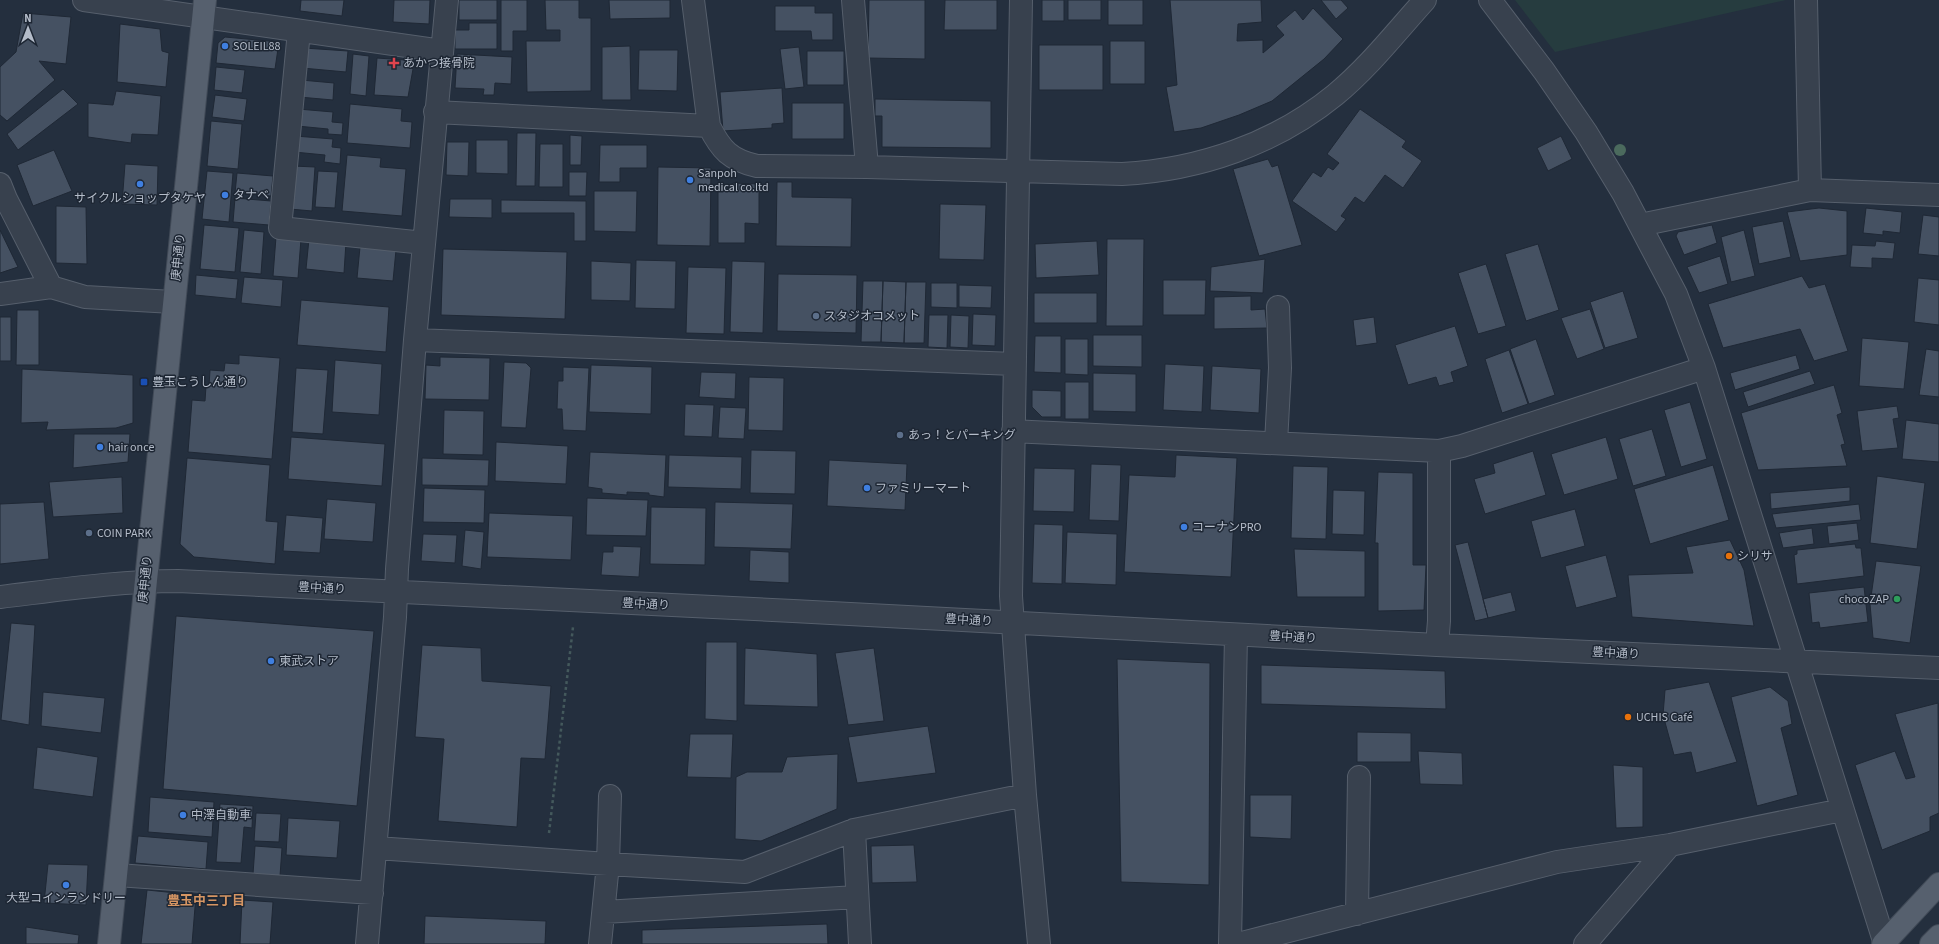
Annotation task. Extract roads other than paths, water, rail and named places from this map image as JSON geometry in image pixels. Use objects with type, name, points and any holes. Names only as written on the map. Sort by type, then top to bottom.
[{"type":"main road","name":"庚申通り","points":[[109,944],[204,8]]},
{"type":"main road","points":[[1884,943],[1939,884]]},
{"type":"main road","points":[[1931,944],[1939,936]]},
{"type":"street","points":[[84,0],[204,8],[299,31],[442,51]]},
{"type":"street","points":[[367,944],[376,848],[415,340],[447,0]]},
{"type":"street","points":[[692,0],[709,126],[716,140],[727,153],[741,162],[757,166],[867,167],[1122,174],[1149,173],[1194,164],[1249,146],[1297,121],[1335,95],[1371,60],[1425,0]]},
{"type":"street","points":[[853,0],[867,167]]},
{"type":"street","points":[[1021,0],[1011,596],[1025,795],[1039,944]]},
{"type":"street","points":[[1490,0],[1535,59],[1586,132],[1640,225],[1676,294],[1704,368],[1884,943]]},
{"type":"street","points":[[1806,0],[1810,190]]},
{"type":"street","points":[[299,31],[280,228],[424,243]]},
{"type":"street","points":[[436,112],[709,126]]},
{"type":"street","points":[[0,184],[51,287]]},
{"type":"street","points":[[1640,225],[1810,190],[1939,195]]},
{"type":"street","points":[[0,294],[51,287],[85,297],[173,302]]},
{"type":"street","points":[[1276,443],[1280,368],[1278,307]]},
{"type":"street","points":[[415,340],[1014,364]]},
{"type":"street","points":[[1013,431],[1439,451],[1462,446],[1704,368]]},
{"type":"street","points":[[1437,645],[1439,621],[1439,451]]},
{"type":"street","name":"豊中通り","points":[[0,597],[145,581],[396,591],[1437,645],[1939,668]]},
{"type":"street","points":[[1230,944],[1236,634]]},
{"type":"street","points":[[1357,914],[1359,777]]},
{"type":"street","points":[[376,848],[745,872],[854,830],[1025,795]]},
{"type":"street","points":[[600,944],[608,864],[610,796]]},
{"type":"street","points":[[1238,944],[1557,862],[1670,845],[1842,810]]},
{"type":"street","points":[[854,830],[860,944]]},
{"type":"street","points":[[1585,944],[1670,845]]},
{"type":"street","points":[[117,875],[372,893]]},
{"type":"street","points":[[604,912],[857,897]]},
{"type":"place","name":"SOLEIL88","points":[[225,46]]},
{"type":"place","name":"あかつ接骨院","points":[[394,63]]},
{"type":"place","name":"Sanpoh medical co.ltd","points":[[690,180]]},
{"type":"place","name":"サイクルショップタケヤ","points":[[140,184]]},
{"type":"place","name":"タナベ","points":[[225,195]]},
{"type":"place","name":"スタジオコメット","points":[[816,316]]},
{"type":"place","name":"豊玉こうしん通り","points":[[144,382]]},
{"type":"place","name":"あっ！とパーキング","points":[[900,435]]},
{"type":"place","name":"hair once","points":[[100,447]]},
{"type":"place","name":"ファミリーマート","points":[[867,488]]},
{"type":"place","name":"コーナンPRO","points":[[1184,527]]},
{"type":"place","name":"COIN PARK","points":[[89,533]]},
{"type":"place","name":"シリサ","points":[[1729,556]]},
{"type":"place","name":"chocoZAP","points":[[1897,599]]},
{"type":"place","name":"東武ストア","points":[[271,661]]},
{"type":"place","name":"UCHIS Café","points":[[1628,717]]},
{"type":"place","name":"中澤自動車","points":[[183,815]]},
{"type":"place","name":"大型コインランドリー","points":[[66,885]]},
{"type":"district","name":"豊玉中三丁目","points":[[206,900]]}]
